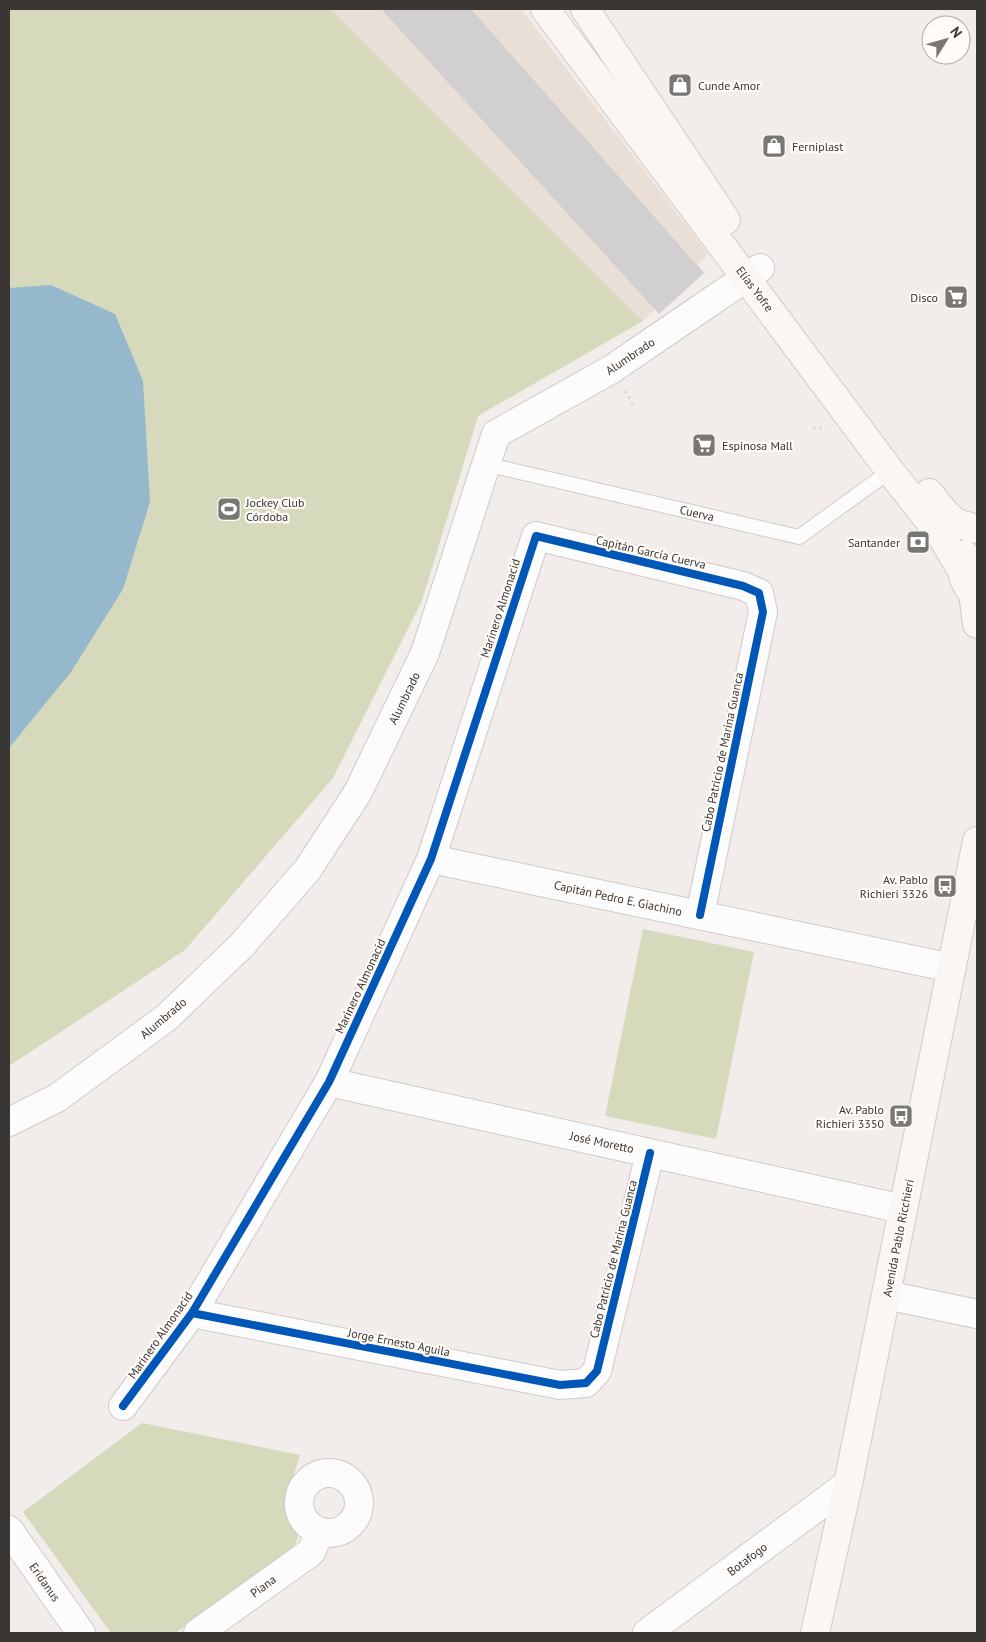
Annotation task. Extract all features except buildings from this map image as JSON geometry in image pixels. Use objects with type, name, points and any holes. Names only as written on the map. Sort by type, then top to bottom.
[{"type":"main road","name":"Elías Yofre","points":[[546,9],[946,514],[956,523],[977,529]]},
{"type":"main road","name":"Elías Yofre","points":[[589,10],[709,196],[753,272],[890,471],[942,537],[971,587]]},
{"type":"main road","points":[[977,536],[966,548],[962,559],[971,587],[977,624]]},
{"type":"main road","name":"Avenida Pablo Ricchieri","points":[[816,1633],[848,1484],[977,841]]},
{"type":"street","points":[[564,33],[589,10]]},
{"type":"street","name":"Alumbrado","points":[[9,1122],[57,1098],[166,1018],[242,945],[308,869],[358,792],[425,653],[496,434],[612,369],[753,272]]},
{"type":"street","name":"Capitán García Cuerva","points":[[536,536],[743,586],[759,593]]},
{"type":"street","name":"Marinero Almonacid","points":[[123,1406],[192,1313],[329,1082],[431,859],[536,536]]},
{"type":"street","name":"Cabo Patricio de Marina Guanca","points":[[700,915],[763,612],[759,593]]},
{"type":"street","name":"Capitán Pedro E. Giachino","points":[[431,859],[952,968]]},
{"type":"street","name":"José Moretto","points":[[329,1082],[903,1209]]},
{"type":"street","name":"Cabo Patricio de Marina Guanca","points":[[597,1371],[650,1153]]},
{"type":"street","points":[[886,1295],[977,1314]]},
{"type":"street","name":"Jorge Ernesto Aguila","points":[[192,1313],[560,1385],[586,1383],[597,1371]]},
{"type":"street","name":"Botafogo","points":[[647,1633],[848,1484]]},
{"type":"street","name":"Eridanus","points":[[9,1530],[82,1633]]},
{"type":"street","name":"Piana","points":[[198,1633],[311,1552],[320,1532]]},
{"type":"lane","name":"Cuerva","points":[[485,464],[799,537],[890,471]]},
{"type":"shaded area","points":[[331,9],[521,9],[708,254],[643,321]]},
{"type":"green space","name":"Jockey Club Córdoba","points":[[9,9],[331,9],[643,321],[478,416],[422,601],[333,778],[185,950],[9,1066]]},
{"type":"green space","points":[[643,929],[754,952],[716,1139],[605,1116]]},
{"type":"green space","points":[[142,1423],[300,1455],[287,1496],[290,1517],[298,1535],[294,1550],[175,1633],[111,1633],[23,1512]]},
{"type":"water","points":[[51,285],[115,314],[143,381],[150,502],[123,589],[71,672],[9,748],[9,288]]},
{"type":"cycle path","points":[[123,1406],[192,1313],[329,1082],[431,859],[536,536],[743,586],[759,593],[763,612],[700,915]]},
{"type":"cycle path","points":[[192,1313],[560,1385],[586,1383],[597,1371],[650,1153]]},
{"type":"place","name":"Cunde Amor","points":[[680,85]]},
{"type":"place","name":"Ferniplast","points":[[774,146]]},
{"type":"place","name":"Disco","points":[[956,297]]},
{"type":"place","name":"Espinosa Mall","points":[[704,445]]},
{"type":"place","name":"Jockey Club Córdoba","points":[[229,509]]},
{"type":"place","name":"Santander","points":[[918,542]]},
{"type":"place","name":"Av. Pablo Richieri 3326","points":[[945,886]]},
{"type":"place","name":"Av. Pablo Richieri 3350","points":[[901,1116]]}]
